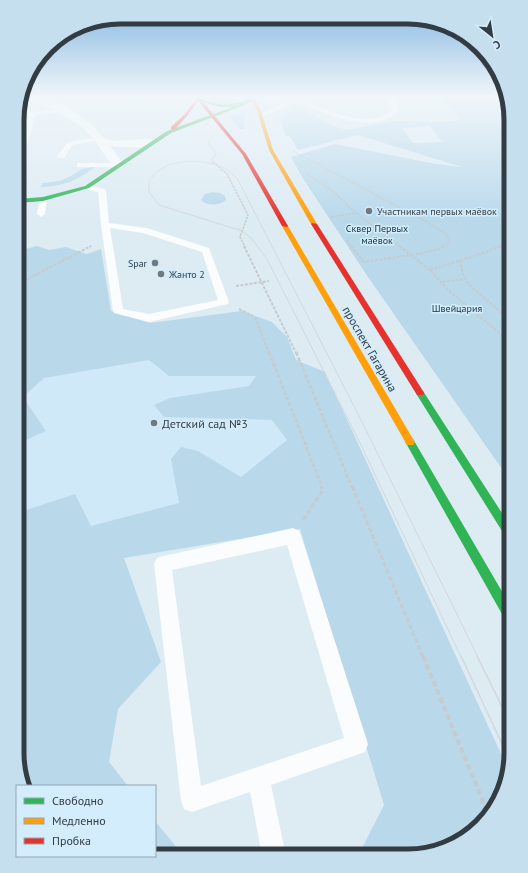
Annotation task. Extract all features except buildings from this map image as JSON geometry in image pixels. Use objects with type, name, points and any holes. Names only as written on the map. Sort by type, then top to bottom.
[{"type":"main road","points":[[24,201],[43,199],[87,187],[160,138]]},
{"type":"main road","name":"проспект Гагарина","points":[[232,138],[244,154],[504,607]]},
{"type":"main road","name":"проспект Гагарина","points":[[267,138],[274,157],[308,212],[326,245],[504,525]]},
{"type":"street","points":[[96,138],[118,165]]},
{"type":"street","points":[[101,144],[126,145],[153,142]]},
{"type":"lane","points":[[61,156],[70,144],[101,144]]},
{"type":"lane","points":[[80,165],[118,165]]},
{"type":"lane","points":[[87,187],[102,191],[105,225],[118,311],[149,318],[224,302],[206,250],[144,230],[105,225]]},
{"type":"lane","points":[[41,214],[43,199]]},
{"type":"lane","points":[[292,536],[357,744],[259,779],[192,801],[163,564],[292,536]]},
{"type":"lane","points":[[259,779],[273,849]]},
{"type":"path","points":[[206,138],[216,154],[212,160],[213,163],[227,174],[248,215],[240,237],[292,342],[486,808]]},
{"type":"path","points":[[385,138],[433,152]]},
{"type":"path","points":[[289,149],[426,222],[446,234],[448,244],[436,250],[364,262],[347,240]]},
{"type":"path","points":[[303,173],[322,183],[334,192],[356,213],[430,270],[447,289],[504,337]]},
{"type":"path","points":[[335,222],[330,217],[356,213]]},
{"type":"path","points":[[24,281],[107,238]]},
{"type":"path","points":[[430,270],[504,245]]},
{"type":"path","points":[[460,260],[465,280],[475,291],[504,315]]},
{"type":"path","points":[[441,282],[465,280]]},
{"type":"path","points":[[219,288],[269,281]]},
{"type":"path","points":[[224,302],[255,317],[323,490],[292,536]]},
{"type":"shaded area","name":"Детский сад №3","points":[[248,318],[317,491],[24,556],[24,355]]},
{"type":"green space","points":[[291,138],[347,138],[298,150]]},
{"type":"green space","points":[[367,138],[409,138],[413,143],[442,142],[439,138],[504,138],[504,472],[368,277],[302,177],[291,157],[335,144],[436,164],[462,167]]},
{"type":"green space","points":[[95,167],[82,176],[69,182],[40,187],[43,183],[60,181],[82,169]]},
{"type":"green space","points":[[212,192],[220,193],[225,196],[226,200],[213,204],[206,203],[201,200],[205,194]]},
{"type":"green space","points":[[37,246],[49,250],[66,247],[87,254],[101,249],[111,311],[150,323],[242,311],[272,322],[287,337],[296,360],[325,372],[504,760],[501,778],[491,801],[476,821],[466,829],[445,842],[433,846],[408,849],[362,849],[384,805],[300,529],[124,558],[161,662],[118,709],[109,762],[127,785],[29,785],[24,759],[24,511],[75,494],[91,526],[179,503],[171,459],[181,447],[198,451],[241,477],[287,440],[272,420],[164,417],[154,405],[170,398],[249,386],[256,376],[169,376],[149,360],[44,378],[24,396],[24,249]]},
{"type":"green space","points":[[24,398],[46,431],[24,441]]},
{"type":"green space","points":[[156,822],[178,849],[156,849]]},
{"type":"tram line","points":[[242,231],[159,205],[149,192],[149,180],[165,167],[190,161],[208,163],[224,168],[238,180],[358,414],[478,657]]},
{"type":"tram line","points":[[238,228],[242,231]]},
{"type":"tram line","points":[[242,231],[251,238],[267,259],[361,445],[461,657]]},
{"type":"tram line","points":[[461,656],[504,748]]},
{"type":"tram line","points":[[477,656],[504,711]]},
{"type":"traffic: fast","points":[[24,201],[43,199],[87,187],[160,138]]},
{"type":"traffic: fast","points":[[420,393],[504,525]]},
{"type":"traffic: fast","points":[[410,442],[504,607]]},
{"type":"traffic: slow","points":[[267,138],[271,150],[314,224]]},
{"type":"traffic: slow","points":[[285,226],[410,442]]},
{"type":"traffic: jam","points":[[231,138],[244,154],[285,226]]},
{"type":"traffic: jam","points":[[314,224],[420,393]]},
{"type":"place","name":"Участникам первых маёвок","points":[[369,211]]},
{"type":"place","name":"Spar","points":[[155,263]]},
{"type":"place","name":"Жанто 2","points":[[161,274]]},
{"type":"place","name":"Детский сад №3","points":[[154,423]]},
{"type":"park label","name":"Сквер Первых маёвок","points":[[377,234]]},
{"type":"park label","name":"Швейцария","points":[[457,308]]}]
